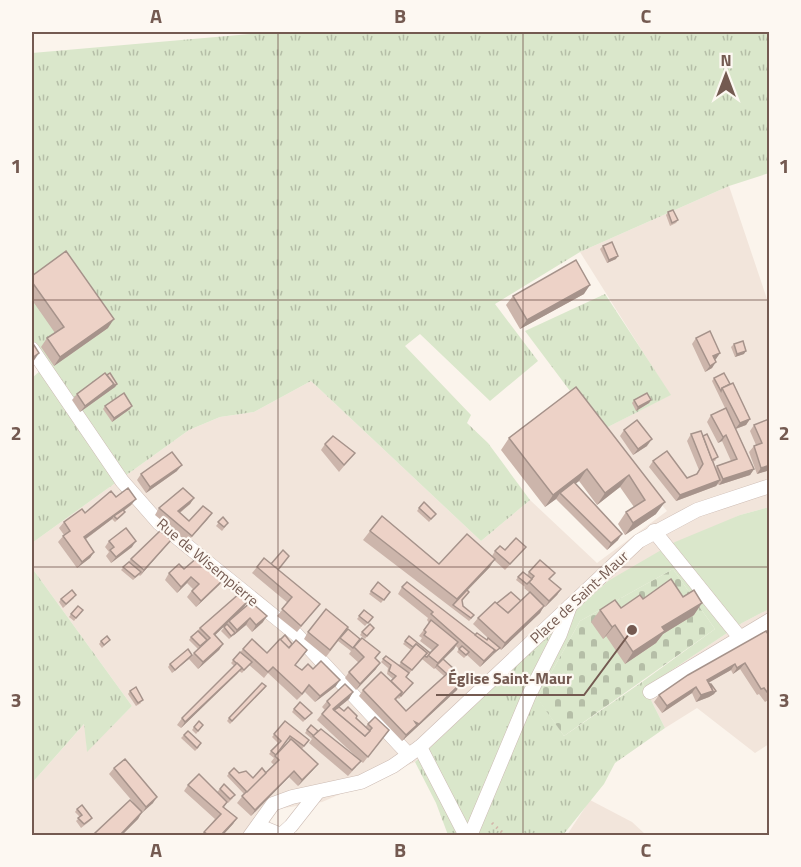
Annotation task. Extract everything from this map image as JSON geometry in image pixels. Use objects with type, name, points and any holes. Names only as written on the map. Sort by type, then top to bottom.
[{"type":"street","name":"Rue de Wisempierre","points":[[32,349],[122,481],[159,523],[296,634],[414,751],[468,836]]},
{"type":"street","name":"Place de Saint-Maur","points":[[317,793],[281,835],[254,831],[273,804],[292,797],[361,782],[414,751],[639,541],[696,510],[770,486]]},
{"type":"street","points":[[654,531],[741,639]]},
{"type":"street","points":[[468,836],[529,695],[560,634],[572,602]]},
{"type":"street","points":[[650,692],[770,620]]},
{"type":"shaded area","points":[[729,186],[769,305],[769,507],[740,515],[608,581],[415,762],[322,802],[265,811],[242,835],[32,835],[32,783],[85,723],[87,751],[132,706],[32,568],[32,543],[189,430],[220,417],[254,412],[311,381],[481,541],[530,500],[597,563],[667,511],[600,431],[670,395],[580,252]]},
{"type":"shaded area","points":[[769,609],[769,744],[755,753],[697,708],[665,728],[645,688],[742,623]]},
{"type":"shaded area","points":[[590,800],[632,822],[646,835],[567,835]]},
{"type":"green space","points":[[273,32],[769,32],[769,173],[729,186],[580,252],[495,304],[538,361],[490,401],[420,334],[405,346],[471,415],[467,423],[488,443],[530,500],[481,541],[311,381],[254,412],[220,417],[189,430],[32,543],[32,378],[41,370],[32,355],[32,53]]},
{"type":"green space","points":[[605,294],[671,395],[600,431],[525,331]]},
{"type":"green space","points":[[769,507],[769,609],[742,623],[645,688],[642,682],[715,629],[673,569],[580,621],[537,698],[549,635],[608,581],[675,542],[740,515]]},
{"type":"green space","points":[[32,568],[132,706],[87,752],[84,724],[32,783]]},
{"type":"green space","points":[[673,569],[715,629],[564,736],[537,698],[580,621]]},
{"type":"green space","points":[[549,635],[537,697],[564,736],[642,682],[665,728],[615,763],[604,784],[563,835],[448,835],[436,803],[415,762]]},
{"type":"building","points":[[673,210],[678,220],[672,223],[668,212]]},
{"type":"building","points":[[612,242],[618,256],[609,260],[603,246]]},
{"type":"building","points":[[66,251],[114,319],[60,357],[47,338],[64,327],[32,282],[32,276]]},
{"type":"building","points":[[576,260],[590,285],[527,320],[513,296]]},
{"type":"building","points":[[710,331],[720,353],[713,356],[716,362],[710,366],[696,338]]},
{"type":"building","points":[[743,341],[746,351],[737,354],[734,344]]},
{"type":"building","points":[[32,342],[39,353],[32,358]]},
{"type":"building","points":[[105,373],[114,384],[85,406],[77,394]]},
{"type":"building","points":[[110,373],[117,384],[112,387],[114,384],[107,375]]},
{"type":"building","points":[[724,373],[730,384],[721,391],[714,378]]},
{"type":"building","points":[[733,383],[750,419],[740,423],[722,388]]},
{"type":"building","points":[[576,387],[665,502],[633,523],[626,512],[645,500],[629,475],[605,493],[587,469],[553,495],[509,438]]},
{"type":"building","points":[[124,393],[132,406],[114,418],[105,406]]},
{"type":"building","points":[[647,393],[651,400],[638,407],[634,400]]},
{"type":"building","points":[[726,408],[754,469],[723,479],[717,466],[737,459],[726,435],[723,437],[711,415]]},
{"type":"building","points":[[769,419],[770,465],[761,468],[754,446],[762,443],[754,425]]},
{"type":"building","points":[[637,420],[652,439],[638,449],[624,430]]},
{"type":"building","points":[[701,431],[720,480],[680,495],[653,461],[667,451],[687,478],[697,474],[703,464],[691,434]]},
{"type":"building","points":[[707,434],[718,457],[712,460],[703,436]]},
{"type":"building","points":[[333,436],[355,453],[344,465],[325,444]]},
{"type":"building","points":[[172,452],[182,465],[150,487],[141,474]]},
{"type":"building","points":[[574,482],[622,534],[611,543],[560,493]]},
{"type":"building","points":[[128,488],[136,499],[84,537],[94,552],[82,562],[63,536],[70,531],[64,522],[82,509],[85,513],[111,491],[116,497]]},
{"type":"building","points":[[183,488],[194,498],[178,511],[189,521],[203,506],[212,513],[192,536],[159,508]]},
{"type":"building","points":[[424,502],[436,514],[431,519],[419,508]]},
{"type":"building","points":[[123,510],[125,512],[117,519],[114,516]]},
{"type":"building","points":[[382,516],[439,564],[467,534],[495,559],[457,599],[370,531]]},
{"type":"building","points":[[223,517],[228,523],[224,527],[218,522]]},
{"type":"building","points":[[126,528],[136,541],[116,557],[110,550],[114,547],[109,541]]},
{"type":"building","points":[[160,531],[171,540],[144,570],[131,559]]},
{"type":"building","points":[[516,538],[526,547],[510,564],[495,551],[500,546],[505,550]]},
{"type":"building","points":[[283,550],[289,556],[278,570],[271,564]]},
{"type":"building","points":[[198,557],[224,579],[201,601],[192,591],[199,584],[191,577],[181,587],[169,573],[179,564],[184,569]]},
{"type":"building","points":[[264,558],[320,604],[301,626],[282,609],[292,597],[257,567]]},
{"type":"building","points":[[540,560],[555,573],[549,579],[561,589],[549,601],[529,582],[534,576],[529,572]]},
{"type":"building","points":[[129,562],[141,572],[135,577],[123,567]]},
{"type":"building","points":[[523,572],[532,579],[527,584],[518,577]]},
{"type":"building","points":[[671,579],[683,597],[694,590],[702,603],[662,627],[665,631],[633,652],[615,625],[612,627],[600,610],[615,600],[621,608],[640,595],[643,599]]},
{"type":"building","points":[[378,582],[390,592],[384,600],[371,591]]},
{"type":"building","points":[[407,582],[495,650],[484,661],[431,614],[433,612],[402,587]]},
{"type":"building","points":[[72,590],[76,595],[66,604],[61,599]]},
{"type":"building","points":[[467,590],[469,592],[462,600],[463,606],[474,615],[471,618],[453,605]]},
{"type":"building","points":[[511,592],[521,601],[508,613],[496,604]]},
{"type":"building","points":[[530,592],[544,606],[505,643],[478,618],[495,602],[508,613]]},
{"type":"building","points":[[240,593],[248,601],[214,634],[223,644],[203,662],[194,653],[210,638],[200,628]]},
{"type":"building","points":[[251,602],[267,616],[256,625],[250,618],[237,630],[229,621]]},
{"type":"building","points":[[78,606],[83,610],[76,618],[71,614]]},
{"type":"building","points":[[326,609],[348,627],[330,650],[308,632]]},
{"type":"building","points":[[364,610],[373,617],[368,623],[359,616]]},
{"type":"building","points":[[431,620],[458,642],[438,663],[428,655],[438,645],[424,635],[426,632],[424,630]]},
{"type":"building","points":[[227,624],[235,633],[231,636],[224,627]]},
{"type":"building","points":[[370,624],[374,628],[367,636],[362,632]]},
{"type":"building","points":[[348,629],[360,639],[353,648],[340,638]]},
{"type":"building","points":[[198,631],[207,640],[200,646],[191,637]]},
{"type":"building","points":[[766,631],[770,637],[770,696],[764,688],[761,689],[745,663],[737,668],[735,664],[707,680],[713,691],[701,695],[696,687],[667,706],[659,695],[688,675]]},
{"type":"building","points":[[477,633],[487,640],[488,638],[500,648],[493,653],[495,650],[475,635]]},
{"type":"building","points":[[285,635],[292,644],[289,648],[280,640]]},
{"type":"building","points":[[107,636],[110,640],[104,645],[101,641]]},
{"type":"building","points":[[409,636],[430,653],[427,657],[424,656],[427,653],[416,644],[413,647],[405,641]]},
{"type":"building","points":[[362,638],[380,652],[375,658],[380,663],[360,684],[349,672],[364,657],[354,647]]},
{"type":"building","points":[[252,639],[267,653],[280,639],[289,648],[296,640],[307,650],[295,665],[302,670],[308,664],[313,669],[321,661],[340,680],[320,696],[309,685],[302,694],[273,667],[268,672],[243,649]]},
{"type":"building","points":[[416,644],[427,653],[412,670],[401,662]]},
{"type":"building","points":[[462,646],[469,652],[466,655],[459,649]]},
{"type":"building","points":[[188,649],[192,655],[175,670],[170,664]]},
{"type":"building","points":[[240,652],[252,662],[244,670],[233,660]]},
{"type":"building","points":[[386,656],[409,673],[406,677],[413,683],[401,696],[402,692],[391,681],[396,676],[389,671],[391,665],[383,659]]},
{"type":"building","points":[[443,659],[454,669],[449,674],[437,665]]},
{"type":"building","points":[[237,663],[242,668],[185,722],[182,718]]},
{"type":"building","points":[[381,672],[402,692],[395,699],[406,711],[448,673],[461,683],[419,724],[415,722],[417,725],[406,735],[363,690]]},
{"type":"building","points":[[262,683],[266,686],[232,721],[229,718]]},
{"type":"building","points":[[345,684],[353,692],[333,709],[365,736],[372,728],[368,724],[375,717],[389,730],[368,757],[322,714],[330,705],[327,701]]},
{"type":"building","points":[[136,687],[143,700],[138,703],[130,691]]},
{"type":"building","points":[[300,702],[312,713],[305,719],[294,709]]},
{"type":"building","points":[[339,707],[344,711],[348,707],[370,731],[365,736],[334,710]]},
{"type":"building","points":[[199,721],[203,725],[198,731],[194,727]]},
{"type":"building","points":[[285,721],[309,740],[304,746],[290,736],[276,755],[271,751],[281,741],[274,734]]},
{"type":"building","points":[[311,725],[318,731],[314,736],[307,730]]},
{"type":"building","points":[[321,729],[361,761],[352,770],[313,736]]},
{"type":"building","points":[[188,731],[201,743],[197,748],[184,735]]},
{"type":"building","points":[[291,739],[318,764],[302,780],[294,771],[255,810],[242,796],[279,760],[275,756]]},
{"type":"building","points":[[125,759],[157,797],[146,807],[114,768]]},
{"type":"building","points":[[234,768],[239,773],[246,771],[253,778],[262,768],[266,773],[247,792],[229,773]]},
{"type":"building","points":[[199,774],[227,802],[223,807],[237,818],[220,836],[206,836],[204,832],[221,814],[188,785]]},
{"type":"building","points":[[224,784],[235,795],[230,799],[220,789]]},
{"type":"building","points":[[130,800],[142,812],[119,836],[95,836],[94,834]]},
{"type":"building","points":[[82,805],[92,818],[84,824],[78,818],[82,815],[77,809]]},
{"type":"place","name":"Église Saint-Maur","points":[[632,630]]}]
